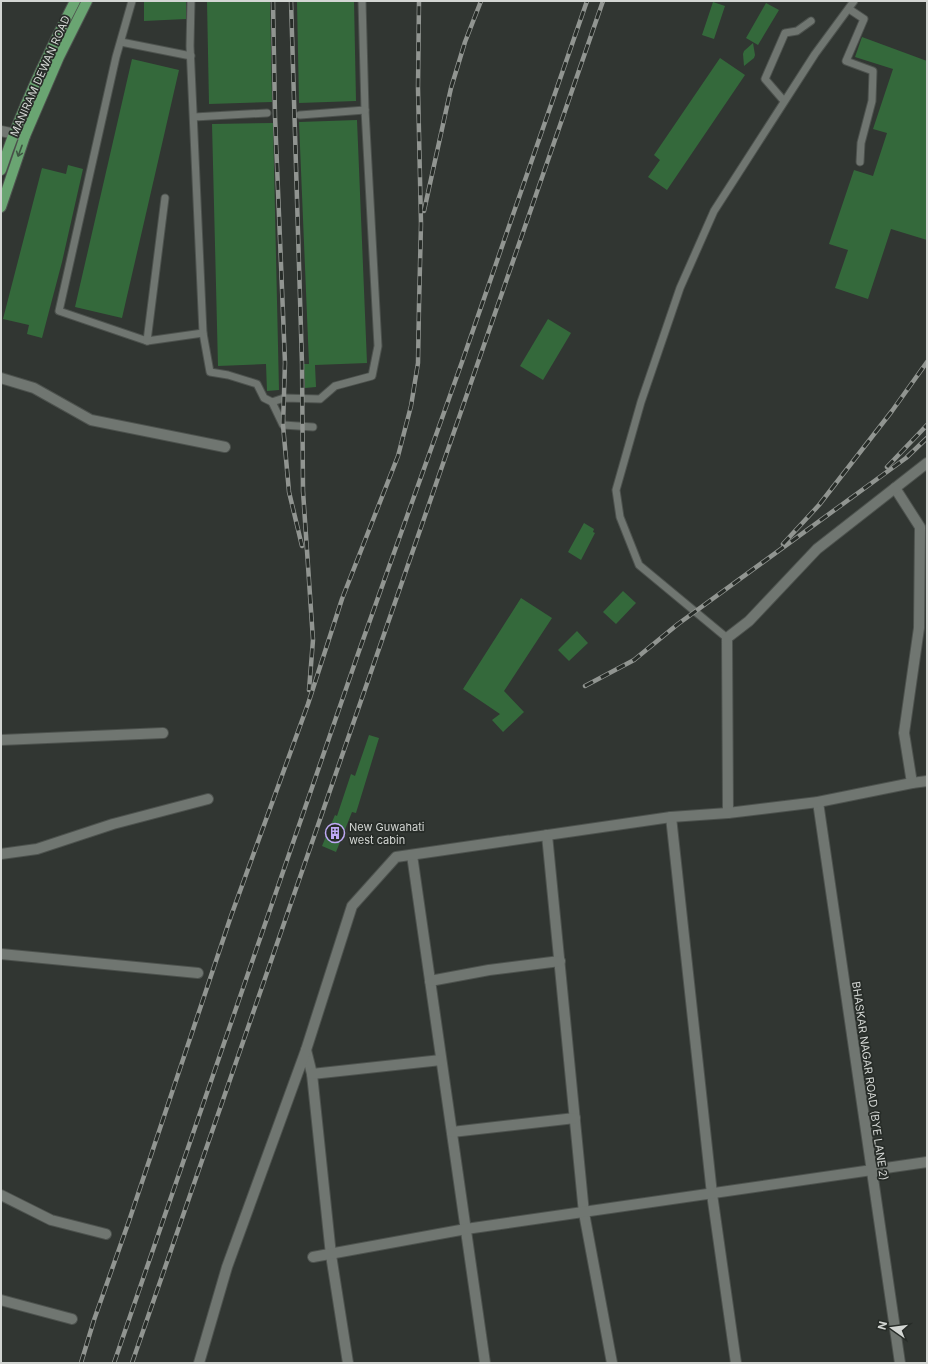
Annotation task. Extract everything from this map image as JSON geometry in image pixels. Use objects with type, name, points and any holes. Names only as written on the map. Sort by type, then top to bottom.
[{"type":"main road","name":"MANIRAM DEWAN ROAD","points":[[1,170],[14,134],[48,55],[75,1]]},
{"type":"main road","name":"MANIRAM DEWAN ROAD","points":[[1,207],[25,136],[59,57],[88,1]]},
{"type":"street","points":[[1,131],[25,136]]},
{"type":"street","points":[[1,378],[34,388],[90,420],[225,447]]},
{"type":"street","points":[[728,813],[727,638],[749,621],[817,550],[927,462]]},
{"type":"street","points":[[895,488],[920,527],[919,628],[904,733],[912,783]]},
{"type":"street","points":[[1,740],[163,733]]},
{"type":"street","points":[[199,1363],[227,1267],[306,1050],[352,906],[396,857],[671,817],[728,813],[818,802],[927,781]]},
{"type":"street","points":[[1,854],[37,849],[112,824],[208,799]]},
{"type":"street","name":"BHASKAR NAGAR ROAD (BYE LANE 2)","points":[[818,802],[900,1363]]},
{"type":"street","points":[[671,817],[712,1194],[736,1363]]},
{"type":"street","points":[[548,835],[584,1213],[612,1363]]},
{"type":"street","points":[[412,855],[485,1363]]},
{"type":"street","points":[[1,954],[198,973]]},
{"type":"street","points":[[430,980],[489,970],[560,961]]},
{"type":"street","points":[[306,1050],[312,1074],[332,1255],[348,1363]]},
{"type":"street","points":[[312,1074],[441,1060]]},
{"type":"street","points":[[452,1132],[575,1118]]},
{"type":"street","points":[[313,1257],[332,1255],[466,1229],[927,1162]]},
{"type":"street","points":[[1,1195],[52,1220],[106,1234]]},
{"type":"street","points":[[1,1300],[72,1318]]},
{"type":"lane","points":[[132,1],[121,42],[59,311],[147,341],[203,333]]},
{"type":"lane","points":[[191,1],[191,56],[203,333],[210,372],[228,375],[256,384],[264,398],[272,402],[283,425],[313,427]]},
{"type":"lane","points":[[272,402],[284,398],[320,399],[335,386],[372,376],[378,346],[365,110],[362,1]]},
{"type":"lane","points":[[727,638],[639,565],[620,517],[616,490],[641,402],[683,281],[714,211],[815,54],[854,1]]},
{"type":"lane","points":[[849,9],[864,19],[846,61],[873,71],[872,101],[861,143],[860,162]]},
{"type":"lane","points":[[784,101],[765,80],[785,33],[797,31],[811,21]]},
{"type":"lane","points":[[121,42],[191,56]]},
{"type":"lane","points":[[300,115],[365,110]]},
{"type":"lane","points":[[194,117],[267,113]]},
{"type":"lane","points":[[147,341],[165,198]]},
{"type":"building","points":[[144,1],[186,1],[186,19],[144,21]]},
{"type":"building","points":[[207,1],[270,1],[272,102],[209,104]]},
{"type":"building","points":[[297,1],[354,1],[356,101],[299,103]]},
{"type":"building","points":[[713,2],[725,6],[714,39],[702,35]]},
{"type":"building","points":[[766,3],[779,10],[758,45],[746,38]]},
{"type":"building","points":[[862,37],[927,61],[927,240],[891,229],[868,299],[835,288],[848,250],[829,244],[854,170],[873,176],[887,133],[873,129],[893,69],[855,57]]},
{"type":"building","points":[[753,43],[754,58],[744,66],[744,51]]},
{"type":"building","points":[[720,58],[745,75],[667,190],[648,177],[660,160],[654,155]]},
{"type":"building","points":[[132,59],[179,70],[122,318],[75,307]]},
{"type":"building","points":[[357,120],[367,363],[315,365],[316,387],[305,388],[304,364],[309,364],[299,122]]},
{"type":"building","points":[[273,123],[279,390],[267,391],[266,364],[218,366],[212,124]]},
{"type":"building","points":[[68,165],[83,169],[62,262],[42,338],[27,334],[29,325],[3,319],[42,168],[66,174]]},
{"type":"building","points":[[548,319],[571,333],[543,380],[520,366]]},
{"type":"building","points":[[584,523],[594,529],[593,532],[595,533],[581,560],[568,552]]},
{"type":"building","points":[[623,591],[636,603],[616,624],[603,612]]},
{"type":"building","points":[[521,598],[552,618],[504,691],[524,712],[503,732],[492,720],[500,714],[463,689]]},
{"type":"building","points":[[577,631],[588,643],[569,661],[558,650]]},
{"type":"building","points":[[369,735],[379,738],[356,813],[352,812],[336,852],[322,846],[335,815],[337,816],[351,774],[355,776]]},
{"type":"railway","points":[[273,1],[275,116],[285,363],[283,425],[289,492],[302,546]]},
{"type":"railway","points":[[291,1],[302,364],[303,491],[313,640],[309,690]]},
{"type":"railway","points":[[81,1363],[94,1320],[129,1221],[231,916],[308,704],[342,599],[398,456],[411,406],[418,363],[421,224],[418,88],[419,1]]},
{"type":"railway","points":[[424,211],[451,88],[465,42],[481,1]]},
{"type":"railway","points":[[114,1363],[359,651],[462,362],[587,1]]},
{"type":"railway","points":[[132,1363],[603,1]]},
{"type":"railway","points":[[783,544],[819,505],[892,411],[927,362]]},
{"type":"railway","points":[[887,467],[927,425]]},
{"type":"railway","points":[[585,686],[634,660],[678,624],[906,458],[927,438]]},
{"type":"place","name":"New Guwahati west cabin","points":[[335,833]]}]
